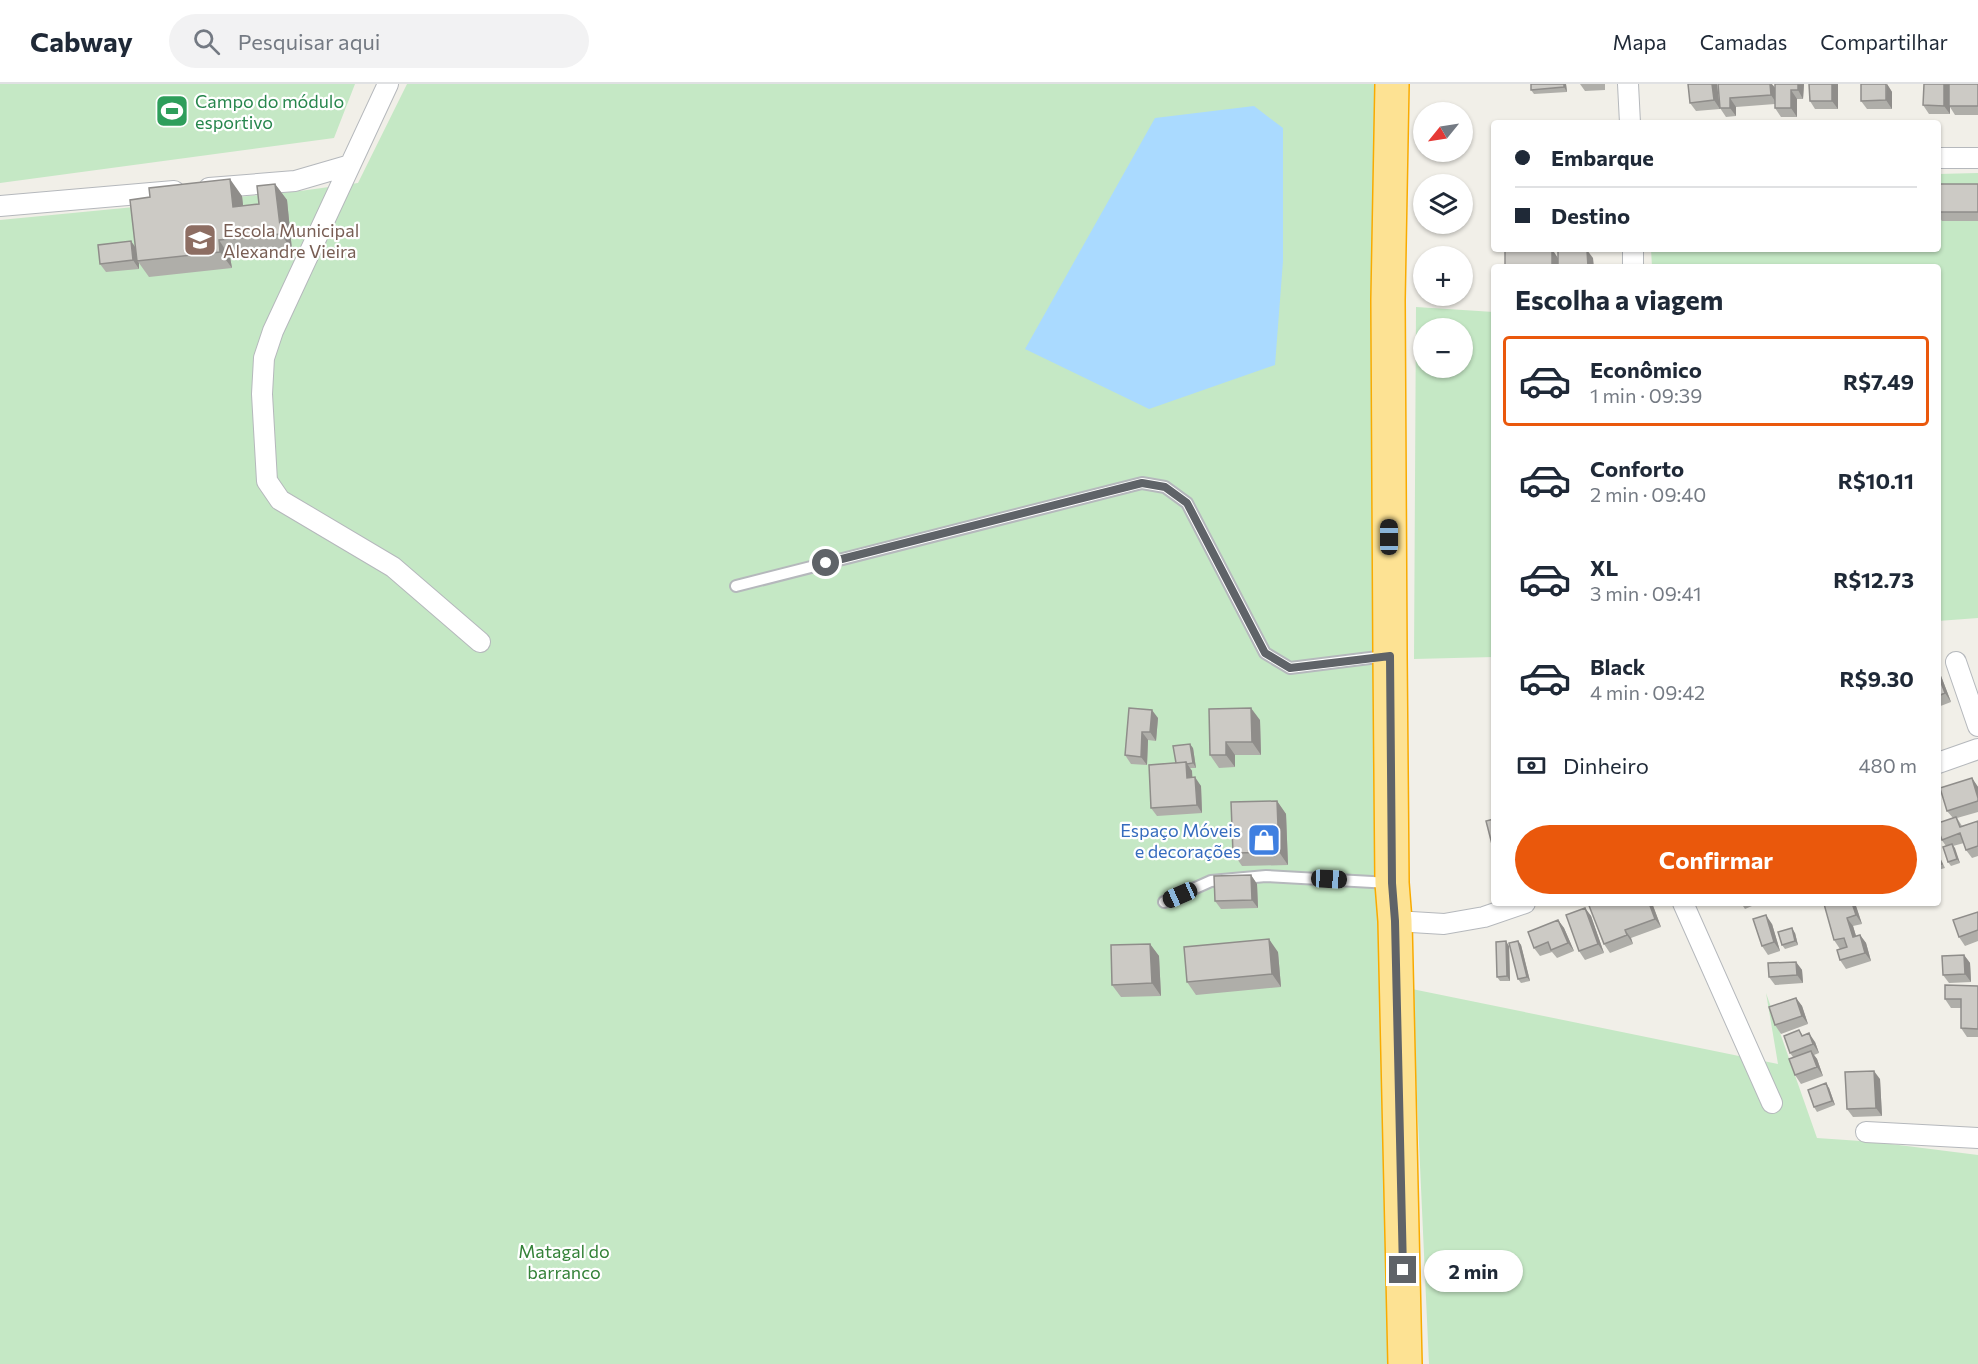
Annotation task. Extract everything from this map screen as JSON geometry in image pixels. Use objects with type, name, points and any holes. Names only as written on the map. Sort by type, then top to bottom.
[{"type":"highway","points":[[1392,84],[1389,300],[1392,883],[1395,921],[1405,1364]]},
{"type":"street","points":[[388,84],[273,331],[264,358],[262,394],[267,481],[280,500],[393,567],[480,642]]},
{"type":"street","points":[[1628,84],[1630,120]]},
{"type":"street","points":[[1941,158],[1978,158]]},
{"type":"street","points":[[0,206],[295,181],[350,165]]},
{"type":"street","points":[[1956,662],[1978,726]]},
{"type":"street","points":[[1941,762],[1978,749]]},
{"type":"street","points":[[1395,921],[1444,924],[1484,917],[1516,906]]},
{"type":"street","points":[[1684,906],[1772,1103]]},
{"type":"street","points":[[1866,1132],[1978,1138]]},
{"type":"lane","points":[[736,586],[1142,483],[1165,487],[1187,503],[1265,653],[1290,668],[1390,656]]},
{"type":"lane","points":[[1164,902],[1211,881],[1266,876],[1392,883]]},
{"type":"green space","name":"Campo do módulo esportivo","points":[[0,84],[355,84],[334,138],[0,183]]},
{"type":"green space","name":"Matagal do barranco","points":[[407,84],[1375,84],[1389,1364],[0,1364],[0,220],[300,191],[358,183]]},
{"type":"green space","points":[[1978,173],[1978,618],[1941,621],[1941,264],[1652,264],[1651,252],[1941,252],[1941,174]]},
{"type":"green space","points":[[1416,307],[1491,312],[1491,657],[1414,659],[1416,378],[1473,378],[1473,318],[1416,318]]},
{"type":"green space","points":[[1412,989],[1778,1064],[1766,993],[1817,1138],[1875,1142],[1978,1155],[1978,1364],[1429,1364]]},
{"type":"water","points":[[1254,106],[1283,128],[1283,261],[1275,365],[1149,409],[1025,349],[1155,118]]},
{"type":"building","points":[[1531,84],[1564,84],[1564,87],[1531,90]]},
{"type":"building","points":[[1688,84],[1712,84],[1714,100],[1690,103]]},
{"type":"building","points":[[1718,84],[1770,84],[1771,95],[1730,98],[1730,108],[1720,108]]},
{"type":"building","points":[[1775,84],[1798,84],[1798,90],[1791,90],[1791,108],[1775,108]]},
{"type":"building","points":[[1809,84],[1832,84],[1832,101],[1810,101]]},
{"type":"building","points":[[1861,84],[1886,84],[1886,100],[1861,101]]},
{"type":"building","points":[[1924,84],[1944,84],[1944,106],[1923,105]]},
{"type":"building","points":[[1949,84],[1978,84],[1978,106],[1949,106]]},
{"type":"building","points":[[230,179],[233,207],[259,204],[257,186],[275,184],[281,234],[219,240],[220,252],[137,261],[130,200],[150,197],[149,188]]},
{"type":"building","points":[[1941,184],[1978,184],[1978,212],[1941,212]]},
{"type":"building","points":[[131,241],[133,260],[100,264],[98,245]]},
{"type":"building","points":[[1505,252],[1552,252],[1552,264],[1505,264]]},
{"type":"building","points":[[1558,252],[1587,252],[1588,264],[1558,264]]},
{"type":"building","points":[[1941,683],[1945,693],[1941,695]]},
{"type":"building","points":[[1129,708],[1152,710],[1150,732],[1142,732],[1141,757],[1125,755]]},
{"type":"building","points":[[1251,708],[1252,742],[1226,742],[1226,755],[1210,755],[1209,709]]},
{"type":"building","points":[[1190,744],[1193,763],[1176,763],[1173,746]]},
{"type":"building","points":[[1186,762],[1187,778],[1195,777],[1197,805],[1151,808],[1149,765]]},
{"type":"building","points":[[1972,778],[1978,801],[1947,811],[1941,788]]},
{"type":"building","name":"Espaço Móveis e decorações","points":[[1277,801],[1279,852],[1233,853],[1231,802]]},
{"type":"building","points":[[1956,817],[1960,827],[1978,821],[1978,846],[1966,850],[1960,833],[1942,840],[1941,822]]},
{"type":"building","points":[[1491,820],[1491,840],[1486,821]]},
{"type":"building","points":[[1952,844],[1957,859],[1948,862],[1943,847]]},
{"type":"building","points":[[1251,875],[1252,900],[1215,901],[1214,876]]},
{"type":"building","points":[[1589,906],[1650,906],[1655,919],[1625,930],[1627,935],[1604,944]]},
{"type":"building","points":[[1825,906],[1853,906],[1856,915],[1847,918],[1853,937],[1860,935],[1865,953],[1840,960],[1837,950],[1847,947],[1844,938],[1834,940]]},
{"type":"building","points":[[1585,908],[1598,944],[1579,951],[1566,915]]},
{"type":"building","points":[[1978,912],[1978,930],[1959,937],[1953,920]]},
{"type":"building","points":[[1766,915],[1774,942],[1762,946],[1753,919]]},
{"type":"building","points":[[1558,920],[1568,943],[1551,950],[1548,942],[1534,948],[1528,932]]},
{"type":"building","points":[[1792,928],[1795,941],[1782,945],[1778,932]]},
{"type":"building","points":[[1269,939],[1272,974],[1187,982],[1184,947]]},
{"type":"building","points":[[1506,941],[1507,976],[1497,977],[1496,942]]},
{"type":"building","points":[[1518,941],[1527,977],[1518,979],[1509,943]]},
{"type":"building","points":[[1150,944],[1152,983],[1112,985],[1111,945]]},
{"type":"building","points":[[1964,955],[1965,974],[1943,975],[1942,956]]},
{"type":"building","points":[[1796,962],[1797,975],[1769,977],[1768,963]]},
{"type":"building","points":[[1945,985],[1978,986],[1978,1029],[1961,1028],[1961,999],[1945,999]]},
{"type":"building","points":[[1796,998],[1802,1016],[1775,1025],[1769,1007]]},
{"type":"building","points":[[1799,1030],[1802,1036],[1809,1033],[1813,1044],[1790,1053],[1784,1036]]},
{"type":"building","points":[[1811,1051],[1817,1067],[1795,1075],[1789,1059]]},
{"type":"building","points":[[1874,1071],[1876,1108],[1847,1109],[1845,1072]]},
{"type":"building","points":[[1826,1083],[1832,1101],[1814,1107],[1808,1090]]},
{"type":"place","name":"Campo do módulo esportivo","points":[[172,111]]},
{"type":"place","name":"Escola Municipal Alexandre Vieira","points":[[200,240]]},
{"type":"place","name":"Espaço Móveis e decorações","points":[[1264,840]]},
{"type":"route","points":[[826,563],[1142,483],[1165,487],[1187,503],[1265,653],[1290,668],[1390,656],[1392,883],[1395,921],[1403,1270]]}]
